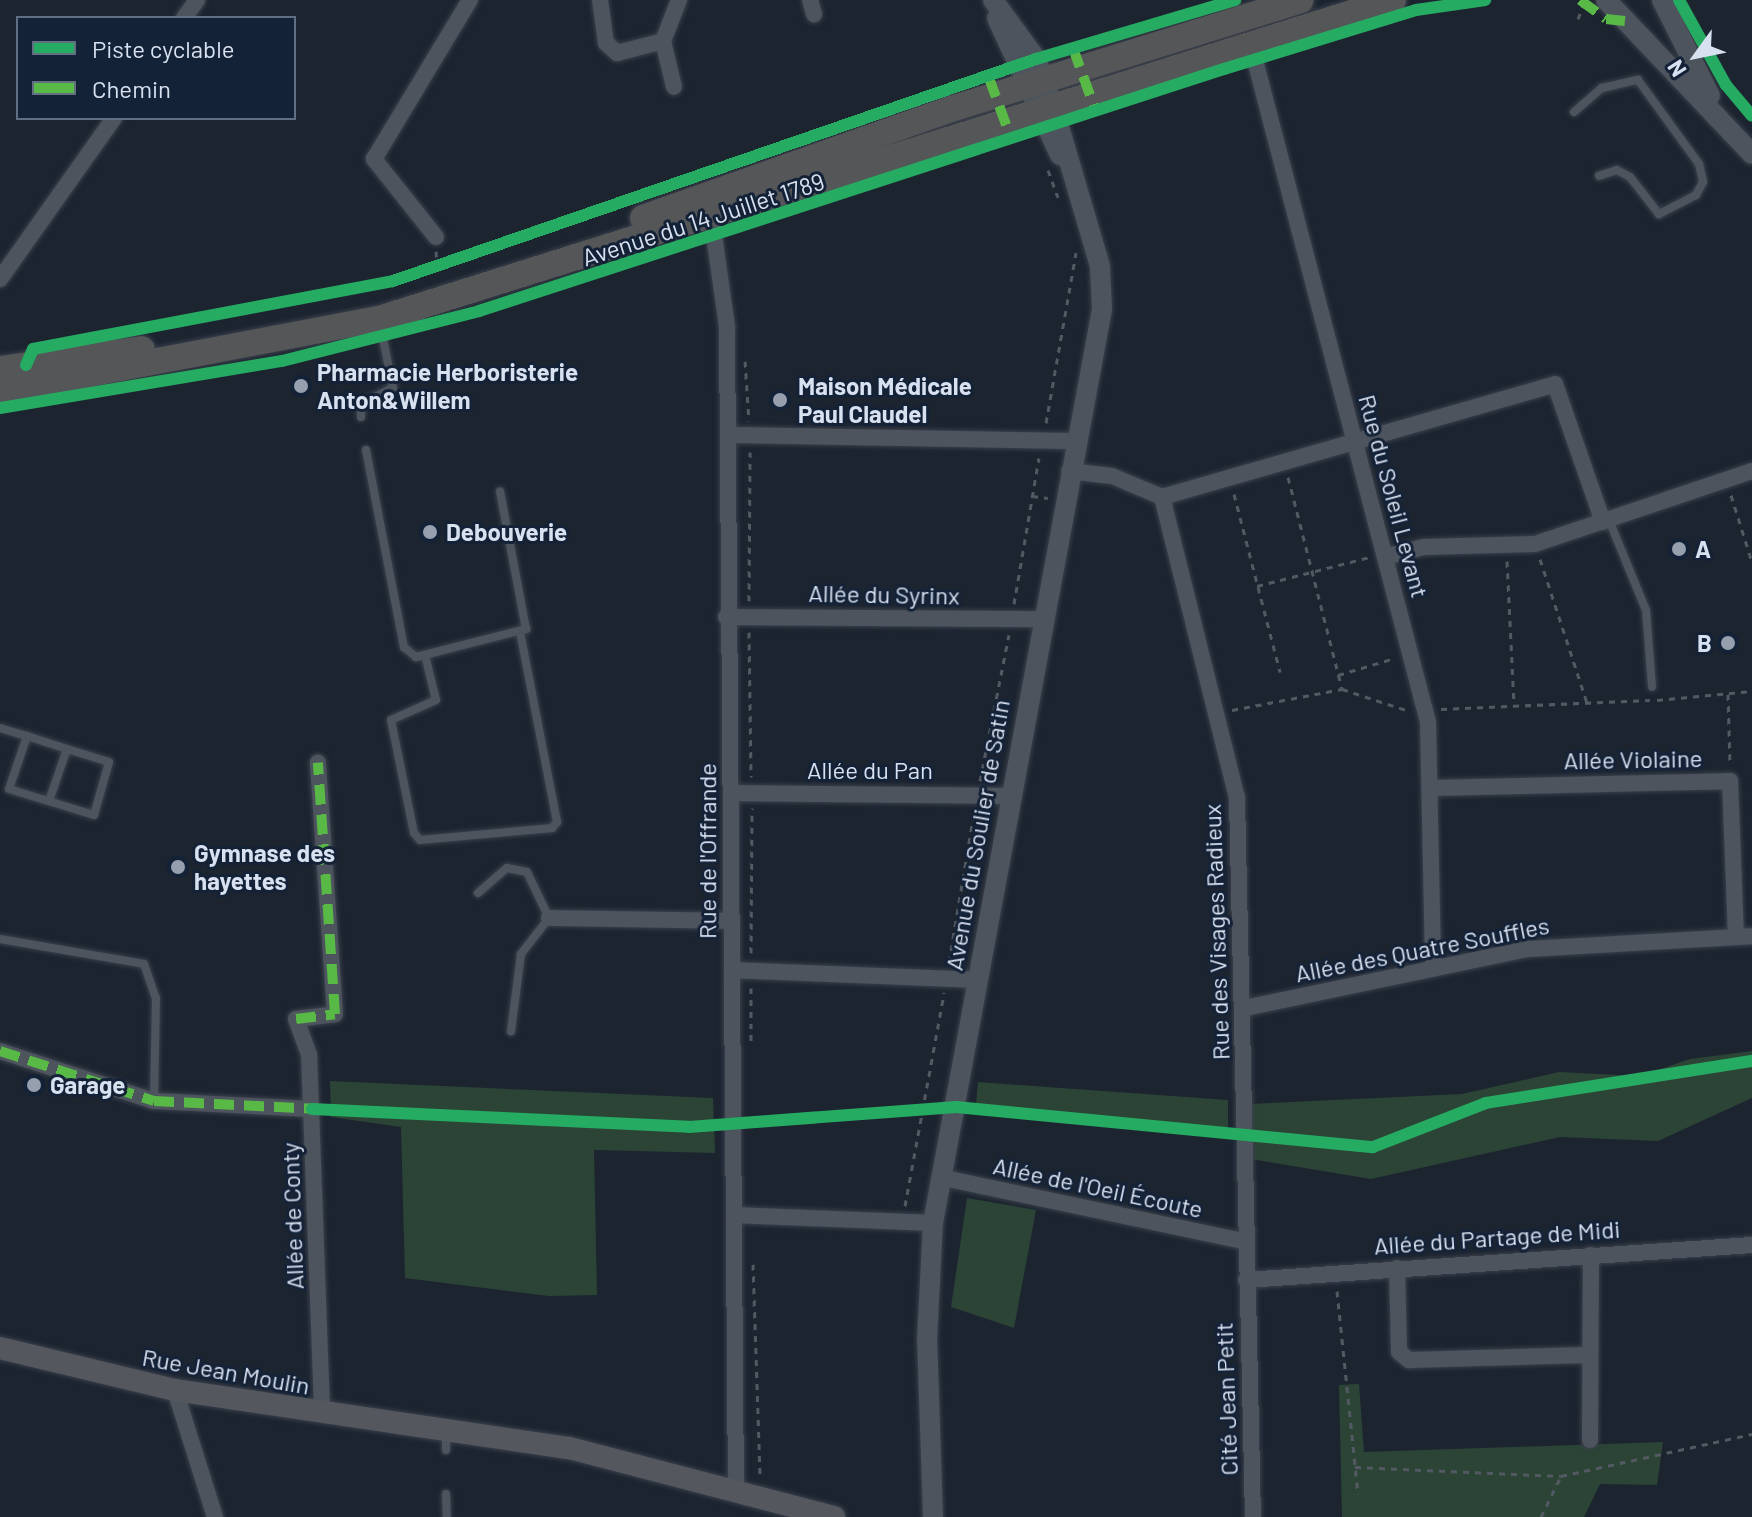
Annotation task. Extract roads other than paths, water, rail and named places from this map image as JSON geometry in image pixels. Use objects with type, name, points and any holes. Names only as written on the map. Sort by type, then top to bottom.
[{"type":"main road","name":"Avenue du 14 Juillet 1789","points":[[0,369],[191,341],[454,281],[1035,83],[1300,0]]},
{"type":"main road","name":"Avenue du 14 Juillet 1789","points":[[0,391],[379,319],[1393,0]]},
{"type":"main road","name":"Rue Jean Moulin","points":[[0,1348],[175,1390],[322,1414],[446,1441],[569,1448],[761,1495],[834,1517]]},
{"type":"street","points":[[436,237],[374,159],[470,0]]},
{"type":"street","points":[[600,0],[610,51],[663,41]]},
{"type":"street","points":[[674,87],[663,41],[679,0]]},
{"type":"street","points":[[985,0],[1035,83]]},
{"type":"street","points":[[993,0],[1022,36],[1035,83]]},
{"type":"street","points":[[1606,0],[1752,154]]},
{"type":"street","points":[[1662,0],[1737,136]]},
{"type":"street","name":"Rue du Soleil Levant","points":[[1251,45],[1425,709],[1430,788],[1433,966]]},
{"type":"street","name":"Avenue du Soulier de Satin","points":[[933,1517],[927,1340],[933,1223],[944,1178],[1102,281],[1068,169],[1035,83]]},
{"type":"street","points":[[0,279],[113,120]]},
{"type":"street","name":"Rue de l'Offrande","points":[[711,214],[727,327],[726,617],[732,970],[742,1216],[736,1489]]},
{"type":"street","points":[[1069,471],[1112,476],[1162,497],[1555,384],[1606,521]]},
{"type":"street","points":[[728,435],[750,438],[1076,441]]},
{"type":"street","points":[[1385,555],[1535,544],[1752,471]]},
{"type":"street","name":"Rue des Visages Radieux","points":[[1162,497],[1237,797],[1245,1008],[1243,1241],[1246,1280]]},
{"type":"street","name":"Allée du Syrinx","points":[[726,617],[1042,619]]},
{"type":"street","name":"Allée de Conty","points":[[318,763],[335,1014],[296,1019],[307,1037],[312,1109],[322,1414]]},
{"type":"street","name":"Allée Violaine","points":[[1430,788],[1730,781],[1744,936]]},
{"type":"street","name":"Allée du Pan","points":[[731,793],[1010,796]]},
{"type":"street","points":[[549,918],[732,921]]},
{"type":"street","name":"Allée des Quatre Souffles","points":[[1245,1008],[1433,966],[1528,949],[1744,936]]},
{"type":"street","points":[[732,970],[947,976],[978,980]]},
{"type":"street","points":[[0,1051],[154,1101],[312,1109]]},
{"type":"street","name":"Allée de l'Oeil Écoute","points":[[944,1178],[1243,1241]]},
{"type":"street","points":[[742,1216],[903,1219],[933,1223]]},
{"type":"street","name":"Allée du Partage de Midi","points":[[1246,1280],[1752,1245]]},
{"type":"street","points":[[1590,1440],[1586,1355],[1591,1255]]},
{"type":"street","points":[[1397,1268],[1399,1352],[1409,1360],[1586,1355]]},
{"type":"street","name":"Cité Jean Petit","points":[[1246,1280],[1253,1517]]},
{"type":"street","points":[[175,1390],[215,1517]]},
{"type":"lane","points":[[1574,112],[1602,88],[1638,80],[1699,164],[1703,182],[1696,195],[1659,214],[1630,177],[1617,170],[1599,176]]},
{"type":"lane","points":[[361,417],[361,404],[393,388],[379,319]]},
{"type":"lane","points":[[366,450],[404,647],[425,655],[521,636],[526,629],[500,491]]},
{"type":"lane","points":[[1606,521],[1646,610],[1652,687]]},
{"type":"lane","points":[[425,655],[436,700],[391,720],[414,833],[420,840],[552,828],[521,636]]},
{"type":"lane","points":[[0,728],[27,736],[109,762],[94,815],[9,789],[27,736]]},
{"type":"lane","points":[[49,801],[67,749]]},
{"type":"lane","points":[[478,893],[507,868],[527,872],[549,918],[521,954],[511,1031]]},
{"type":"lane","points":[[0,939],[144,964],[156,998],[154,1101]]},
{"type":"lane","points":[[446,1494],[447,1517]]},
{"type":"place","name":"Pharmacie Herboristerie Anton&Willem","points":[[301,386]]},
{"type":"place","name":"Maison Médicale Paul Claudel","points":[[780,400]]},
{"type":"place","name":"Debouverie","points":[[430,532]]},
{"type":"place","name":"A","points":[[1679,549]]},
{"type":"place","name":"B","points":[[1728,643]]},
{"type":"place","name":"Gymnase des hayettes","points":[[178,867]]},
{"type":"place","name":"Garage","points":[[34,1085]]}]
